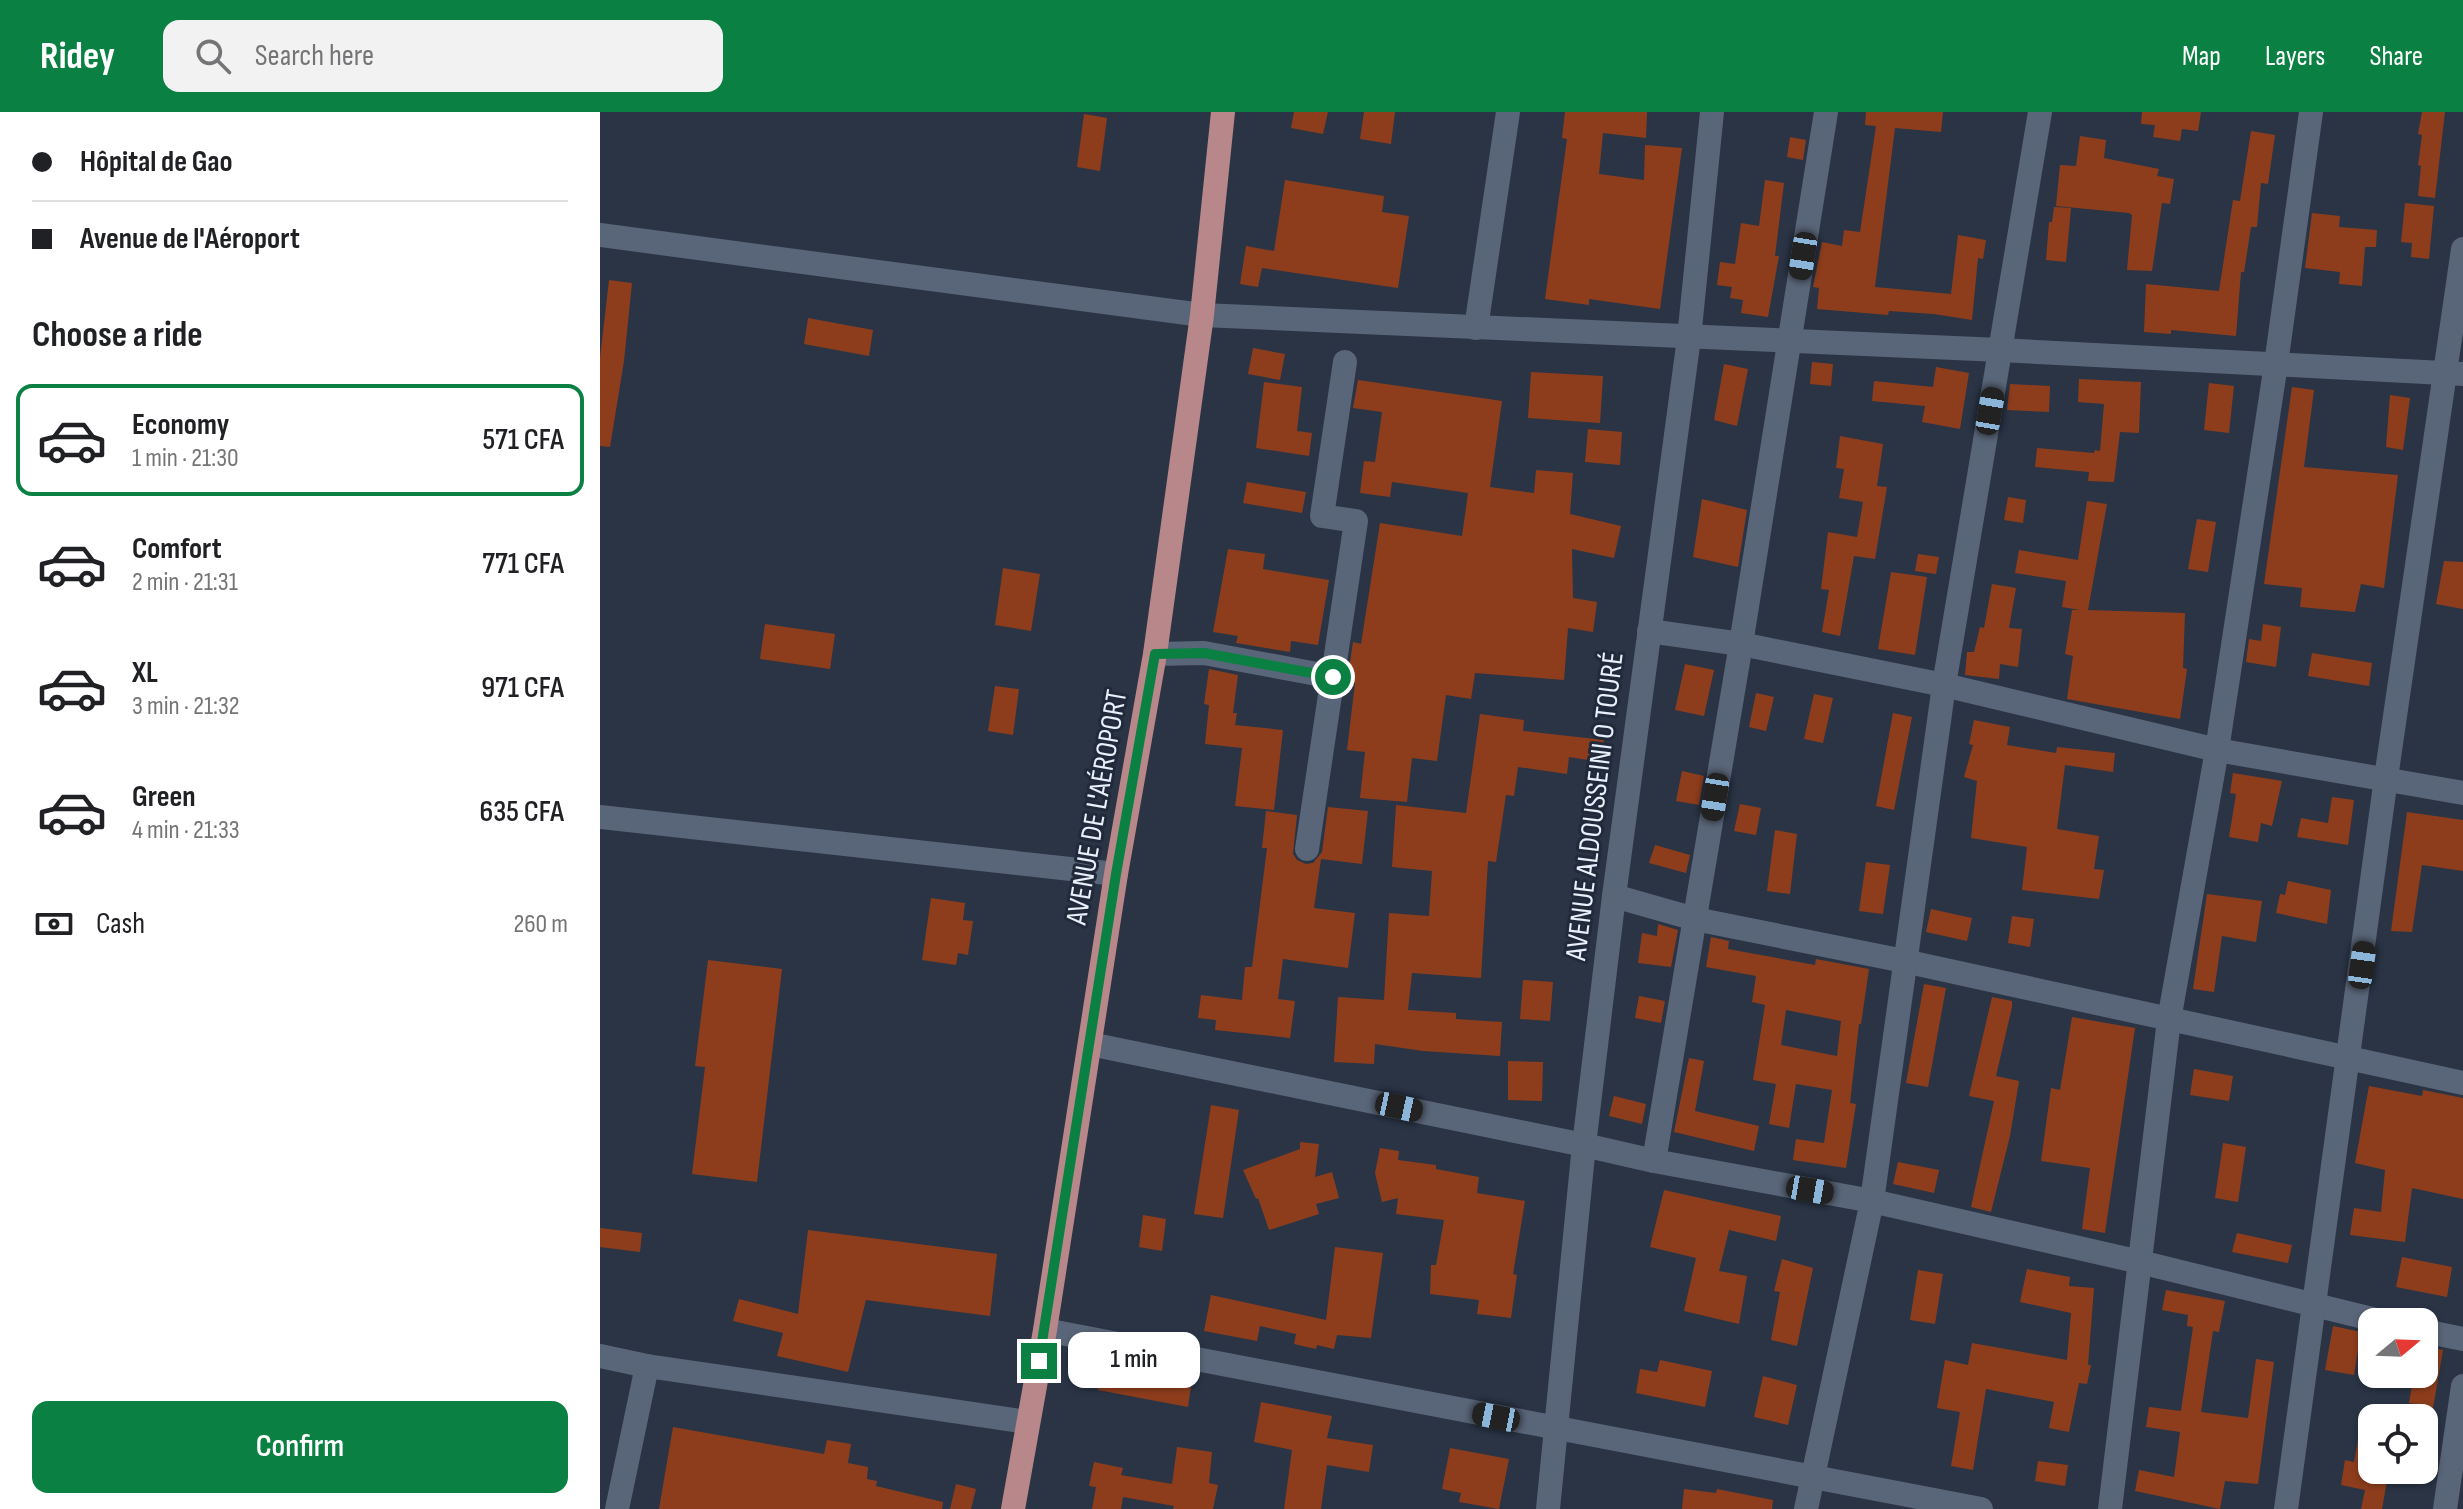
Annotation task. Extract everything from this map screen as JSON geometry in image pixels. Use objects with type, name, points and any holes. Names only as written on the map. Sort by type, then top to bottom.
[{"type":"main road","name":"AVENUE DE L'AÉROPORT","points":[[1013,1509],[1045,1330],[1116,874],[1155,654],[1202,315],[1223,112]]},
{"type":"street","points":[[1476,328],[1508,112]]},
{"type":"street","name":"AVENUE ALDOUSSEINI O TOURÉ","points":[[1548,1509],[1584,1145],[1689,338],[1712,112]]},
{"type":"street","points":[[1654,1161],[1826,112]]},
{"type":"street","points":[[1806,1509],[1872,1201],[1944,685],[2040,112]]},
{"type":"street","points":[[2110,1509],[2169,1020],[2217,750],[2311,112]]},
{"type":"street","points":[[600,235],[1202,315],[2000,350],[2454,374]]},
{"type":"street","points":[[2286,1509],[2350,1059],[2386,778],[2454,374],[2463,249]]},
{"type":"street","points":[[1307,849],[1356,521],[1322,516],[1345,362]]},
{"type":"street","points":[[1649,631],[1741,644],[1944,685],[2217,750],[2463,793]]},
{"type":"street","points":[[1155,654],[1204,653],[1333,677]]},
{"type":"street","points":[[600,817],[1116,874]]},
{"type":"street","points":[[1614,896],[1695,919],[1904,961],[2463,1083]]},
{"type":"street","points":[[1090,1044],[1654,1161],[1872,1201],[2140,1262],[2358,1316]]},
{"type":"street","points":[[1045,1330],[1981,1509]]},
{"type":"street","points":[[2438,1334],[2463,1339]]},
{"type":"street","points":[[600,1356],[647,1366],[1027,1422]]},
{"type":"street","points":[[617,1509],[647,1366]]},
{"type":"street","points":[[2445,1509],[2463,1386]]},
{"type":"building","points":[[1294,112],[1328,112],[1323,134],[1291,128]]},
{"type":"building","points":[[1364,112],[1395,112],[1391,144],[1360,139]]},
{"type":"building","points":[[1565,112],[1647,112],[1646,138],[1603,133],[1599,174],[1644,180],[1645,145],[1682,148],[1660,309],[1589,299],[1589,305],[1545,299],[1567,139],[1562,138]]},
{"type":"building","points":[[1866,112],[1943,112],[1941,132],[1895,128],[1875,287],[1951,294],[1958,235],[1986,240],[1983,259],[1978,258],[1972,320],[1934,314],[1889,311],[1888,315],[1817,309],[1819,288],[1813,287],[1822,242],[1842,246],[1844,230],[1860,232],[1876,126],[1865,125]]},
{"type":"building","points":[[2142,112],[2201,112],[2198,131],[2182,129],[2180,141],[2153,137],[2155,125],[2141,124]]},
{"type":"building","points":[[2422,112],[2445,112],[2435,198],[2418,196],[2422,135],[2418,134]]},
{"type":"building","points":[[1084,114],[1107,118],[1100,171],[1077,167]]},
{"type":"building","points":[[2251,131],[2275,135],[2268,184],[2261,183],[2257,227],[2251,227],[2244,272],[2241,272],[2236,336],[2171,330],[2171,334],[2144,332],[2146,284],[2219,291],[2233,200],[2240,201]]},
{"type":"building","points":[[2080,136],[2106,140],[2104,158],[2159,169],[2157,176],[2174,179],[2170,204],[2162,203],[2152,271],[2127,270],[2132,215],[2056,206],[2060,165],[2076,166]]},
{"type":"building","points":[[1790,137],[1806,140],[1803,160],[1787,157]]},
{"type":"building","points":[[1285,180],[1384,196],[1382,212],[1409,216],[1398,288],[1262,268],[1258,287],[1240,284],[1246,246],[1274,251]]},
{"type":"building","points":[[1765,180],[1784,183],[1775,256],[1779,256],[1768,317],[1741,313],[1743,300],[1730,298],[1732,287],[1717,285],[1720,262],[1735,264],[1741,223],[1759,226]]},
{"type":"building","points":[[2405,203],[2434,206],[2429,259],[2411,257],[2412,243],[2401,242]]},
{"type":"building","points":[[2054,207],[2071,208],[2066,262],[2046,260],[2049,222],[2052,222]]},
{"type":"building","points":[[2312,213],[2340,216],[2339,227],[2377,230],[2376,247],[2365,247],[2362,286],[2339,284],[2340,272],[2305,268]]},
{"type":"building","points":[[609,280],[632,283],[624,361],[610,447],[600,446],[600,358]]},
{"type":"building","points":[[808,318],[873,330],[869,356],[804,344]]},
{"type":"building","points":[[1253,348],[1285,354],[1280,380],[1248,374]]},
{"type":"building","points":[[1812,362],[1833,364],[1831,386],[1810,384]]},
{"type":"building","points":[[1724,364],[1748,369],[1737,426],[1714,420]]},
{"type":"building","points":[[1936,367],[1969,373],[1960,429],[1922,422],[1925,406],[1872,401],[1874,381],[1933,387]]},
{"type":"building","points":[[1531,372],[1603,376],[1600,423],[1528,418]]},
{"type":"building","points":[[2079,379],[2141,382],[2139,433],[2120,432],[2114,482],[2088,481],[2089,472],[2035,467],[2037,448],[2100,451],[2104,404],[2078,402]]},
{"type":"building","points":[[1358,380],[1502,401],[1490,487],[1534,493],[1536,470],[1573,473],[1570,514],[1621,526],[1614,558],[1572,549],[1573,598],[1597,602],[1593,632],[1568,628],[1564,680],[1475,673],[1471,699],[1446,695],[1437,761],[1412,758],[1407,802],[1360,798],[1365,752],[1347,750],[1355,683],[1347,682],[1353,642],[1361,644],[1380,523],[1462,536],[1468,493],[1392,482],[1390,497],[1360,493],[1364,461],[1375,462],[1382,412],[1353,408]]},
{"type":"building","points":[[1264,382],[1302,387],[1297,431],[1312,433],[1309,456],[1256,448]]},
{"type":"building","points":[[2209,383],[2234,386],[2229,433],[2204,430]]},
{"type":"building","points":[[2010,384],[2050,386],[2049,412],[2007,410]]},
{"type":"building","points":[[2292,387],[2314,390],[2304,467],[2398,475],[2384,588],[2361,584],[2355,612],[2300,607],[2302,588],[2264,584]]},
{"type":"building","points":[[2390,395],[2410,398],[2403,450],[2386,447]]},
{"type":"building","points":[[1588,429],[1622,432],[1620,465],[1585,462]]},
{"type":"building","points":[[1840,436],[1883,444],[1877,486],[1887,487],[1875,559],[1854,556],[1840,636],[1822,632],[1829,590],[1821,589],[1828,532],[1857,537],[1863,502],[1839,498],[1844,469],[1836,468]]},
{"type":"building","points":[[1247,482],[1306,492],[1302,513],[1243,503]]},
{"type":"building","points":[[2008,497],[2026,500],[2023,523],[2004,520]]},
{"type":"building","points":[[1702,499],[1747,510],[1738,567],[1693,557]]},
{"type":"building","points":[[2087,501],[2107,504],[2088,610],[2185,613],[2183,668],[2187,669],[2180,719],[2067,699],[2073,656],[2065,654],[2072,610],[2080,610],[2062,607],[2066,581],[2015,573],[2019,550],[2078,560]]},
{"type":"building","points":[[2197,519],[2216,522],[2208,572],[2188,569]]},
{"type":"building","points":[[1228,549],[1265,554],[1263,569],[1329,580],[1318,645],[1291,641],[1290,652],[1236,643],[1238,636],[1213,632]]},
{"type":"building","points":[[1918,554],[1939,557],[1936,574],[1915,571]]},
{"type":"building","points":[[2444,561],[2463,562],[2463,609],[2436,604]]},
{"type":"building","points":[[1003,568],[1040,574],[1031,631],[995,625]]},
{"type":"building","points":[[1891,572],[1927,577],[1915,655],[1878,649]]},
{"type":"building","points":[[1992,584],[2016,588],[2009,628],[2022,629],[2018,667],[2000,664],[1999,679],[1965,675],[1967,652],[1974,652],[1980,627],[1984,628]]},
{"type":"building","points":[[765,624],[835,634],[830,669],[760,659]]},
{"type":"building","points":[[2263,624],[2281,627],[2276,667],[2246,662],[2249,639],[2261,641]]},
{"type":"building","points":[[2312,653],[2372,663],[2369,686],[2308,676]]},
{"type":"building","points":[[1685,664],[1714,670],[1704,716],[1675,710]]},
{"type":"building","points":[[1209,669],[1238,675],[1233,713],[1237,713],[1235,725],[1283,730],[1274,810],[1235,806],[1242,748],[1205,744],[1209,705],[1204,704]]},
{"type":"building","points":[[995,686],[1019,689],[1013,735],[988,731]]},
{"type":"building","points":[[1756,693],[1774,697],[1766,731],[1749,727]]},
{"type":"building","points":[[1814,694],[1833,698],[1823,743],[1804,739]]},
{"type":"building","points":[[1893,713],[1912,717],[1894,810],[1876,806]]},
{"type":"building","points":[[1480,714],[1524,720],[1523,731],[1604,740],[1601,762],[1569,757],[1567,774],[1518,767],[1514,796],[1506,795],[1496,862],[1488,861],[1481,978],[1412,973],[1408,1010],[1456,1013],[1456,1019],[1502,1022],[1500,1056],[1375,1044],[1374,1064],[1334,1062],[1338,997],[1384,1000],[1389,913],[1429,916],[1432,871],[1392,867],[1396,805],[1466,813]]},
{"type":"building","points":[[1974,720],[2010,727],[2007,745],[2056,753],[2057,747],[2115,753],[2113,772],[2065,765],[2057,829],[2099,836],[2094,869],[2104,870],[2099,899],[2022,890],[2027,847],[1971,838],[1977,781],[1964,777],[1973,745],[1969,744]]},
{"type":"building","points":[[1682,771],[1704,776],[1699,805],[1676,801]]},
{"type":"building","points":[[2233,773],[2282,781],[2272,826],[2261,823],[2258,842],[2229,837],[2236,794],[2230,793]]},
{"type":"building","points":[[2332,797],[2354,800],[2348,845],[2297,837],[2301,818],[2328,823]]},
{"type":"building","points":[[1740,804],[1761,808],[1756,835],[1734,831]]},
{"type":"building","points":[[1328,807],[1368,811],[1362,864],[1321,859],[1314,908],[1355,913],[1348,968],[1283,959],[1278,999],[1295,1001],[1290,1038],[1215,1030],[1216,1020],[1198,1018],[1201,995],[1242,1000],[1245,967],[1252,967],[1267,848],[1262,848],[1266,811],[1297,815],[1293,854],[1306,864],[1313,863],[1322,852]]},
{"type":"building","points":[[2407,812],[2463,820],[2463,871],[2422,865],[2412,932],[2391,931]]},
{"type":"building","points":[[1775,830],[1797,834],[1790,894],[1767,891]]},
{"type":"building","points":[[1655,845],[1690,855],[1686,873],[1649,863]]},
{"type":"building","points":[[1866,862],[1890,865],[1883,914],[1859,911]]},
{"type":"building","points":[[2288,881],[2331,890],[2327,924],[2276,913],[2280,894],[2285,895]]},
{"type":"building","points":[[2207,894],[2262,901],[2256,942],[2222,936],[2214,992],[2193,989]]},
{"type":"building","points":[[931,898],[965,903],[963,920],[973,921],[968,955],[958,953],[956,965],[922,960]]},
{"type":"building","points":[[1931,909],[1972,918],[1967,941],[1926,932]]},
{"type":"building","points":[[2012,916],[2034,919],[2030,947],[2008,943]]},
{"type":"building","points":[[1658,924],[1678,930],[1671,967],[1638,963],[1642,933],[1657,936]]},
{"type":"building","points":[[1711,937],[1729,941],[1728,949],[1815,965],[1816,959],[1869,969],[1859,1024],[1850,1103],[1856,1104],[1846,1168],[1793,1160],[1796,1139],[1824,1143],[1832,1090],[1796,1084],[1789,1128],[1769,1124],[1776,1084],[1753,1080],[1765,1005],[1752,1002],[1756,976],[1706,967]],"holes":[[[1786,1010],[1841,1021],[1837,1056],[1781,1045]]]},
{"type":"building","points":[[708,960],[782,969],[757,1182],[692,1174],[705,1067],[695,1066]]},
{"type":"building","points":[[1523,980],[1553,982],[1550,1021],[1520,1019]]},
{"type":"building","points":[[1924,984],[1946,988],[1928,1087],[1906,1083]]},
{"type":"building","points":[[1639,996],[1665,1001],[1661,1023],[1635,1018]]},
{"type":"building","points":[[1992,997],[2012,1001],[1996,1076],[2019,1081],[2010,1136],[1991,1212],[1971,1207],[1994,1101],[1969,1096]]},
{"type":"building","points":[[2072,1017],[2135,1028],[2105,1233],[2082,1229],[2090,1168],[2041,1161],[2051,1088],[2060,1090]]},
{"type":"building","points":[[1689,1058],[1704,1061],[1695,1111],[1759,1126],[1754,1151],[1674,1132]]},
{"type":"building","points":[[1508,1061],[1543,1062],[1542,1101],[1508,1100]]},
{"type":"building","points":[[2194,1069],[2233,1076],[2229,1101],[2190,1095]]},
{"type":"building","points":[[2369,1086],[2422,1096],[2423,1090],[2463,1098],[2463,1199],[2412,1188],[2405,1242],[2350,1235],[2354,1208],[2381,1212],[2385,1170],[2355,1163]]},
{"type":"building","points":[[1614,1096],[1646,1104],[1642,1124],[1609,1116]]},
{"type":"building","points":[[1211,1105],[1239,1110],[1223,1218],[1194,1214]]},
{"type":"building","points":[[1300,1142],[1319,1144],[1315,1177],[1332,1172],[1339,1198],[1316,1204],[1319,1214],[1269,1230],[1258,1198],[1243,1170],[1300,1149]]},
{"type":"building","points":[[2223,1143],[2246,1147],[2238,1202],[2215,1198]]},
{"type":"building","points":[[1380,1148],[1399,1151],[1398,1160],[1436,1165],[1436,1169],[1479,1177],[1477,1193],[1525,1201],[1513,1274],[1517,1275],[1511,1318],[1477,1314],[1479,1300],[1430,1294],[1431,1265],[1436,1265],[1444,1220],[1396,1214],[1398,1198],[1382,1202],[1375,1173]]},
{"type":"building","points":[[1898,1162],[1939,1170],[1934,1193],[1893,1184]]},
{"type":"building","points":[[1664,1190],[1781,1216],[1776,1241],[1729,1230],[1719,1271],[1747,1276],[1739,1324],[1684,1311],[1696,1258],[1650,1247]]},
{"type":"building","points":[[1143,1215],[1166,1219],[1162,1251],[1139,1247]]},
{"type":"building","points":[[600,1228],[642,1233],[640,1252],[600,1247]]},
{"type":"building","points":[[808,1230],[997,1254],[990,1316],[866,1300],[848,1372],[777,1356],[783,1333],[733,1321],[739,1299],[798,1314]]},
{"type":"building","points":[[2237,1233],[2292,1245],[2288,1263],[2232,1252]]},
{"type":"building","points":[[1335,1247],[1383,1253],[1371,1338],[1337,1335],[1334,1349],[1317,1345],[1316,1349],[1294,1344],[1296,1334],[1260,1326],[1257,1341],[1204,1331],[1211,1295],[1326,1320]]},
{"type":"building","points":[[2402,1257],[2452,1267],[2447,1297],[2396,1287]]},
{"type":"building","points":[[1782,1259],[1813,1268],[1797,1346],[1771,1340],[1780,1292],[1774,1291]]},
{"type":"building","points":[[2027,1269],[2070,1277],[2069,1286],[2094,1288],[2088,1365],[2091,1365],[2087,1384],[2079,1383],[2069,1432],[2049,1428],[2054,1402],[1986,1389],[1973,1470],[1951,1466],[1960,1412],[1937,1408],[1945,1360],[1968,1365],[1972,1343],[2067,1360],[2071,1313],[2020,1302]]},
{"type":"building","points":[[1918,1270],[1943,1274],[1935,1324],[1910,1320]]},
{"type":"building","points":[[2166,1290],[2225,1301],[2219,1332],[2213,1331],[2201,1412],[2248,1418],[2256,1359],[2274,1362],[2258,1484],[2225,1481],[2220,1509],[2135,1491],[2139,1470],[2174,1477],[2180,1432],[2146,1427],[2149,1407],[2181,1411],[2193,1327],[2187,1326],[2188,1315],[2162,1310]]},
{"type":"building","points":[[2333,1326],[2358,1331],[2354,1375],[2325,1370]]},
{"type":"building","points":[[2438,1349],[2443,1350],[2438,1379]]},
{"type":"building","points":[[1660,1360],[1712,1371],[1705,1407],[1636,1393],[1640,1369],[1657,1372]]},
{"type":"building","points":[[1102,1369],[1191,1386],[1188,1407],[1098,1390]]},
{"type":"building","points":[[1763,1376],[1797,1385],[1788,1425],[1754,1417]]},
{"type":"building","points":[[2412,1388],[2436,1388],[2434,1404],[2409,1403]]},
{"type":"building","points":[[1261,1402],[1332,1416],[1327,1438],[1373,1445],[1369,1472],[1327,1465],[1321,1509],[1284,1509],[1292,1450],[1254,1442]]},
{"type":"building","points":[[673,1427],[824,1454],[827,1440],[851,1444],[848,1463],[868,1467],[867,1479],[877,1481],[876,1486],[943,1502],[942,1509],[659,1509]]},
{"type":"building","points":[[2358,1440],[2358,1484],[2386,1484],[2382,1509],[2361,1509],[2365,1490],[2341,1485],[2345,1460],[2354,1462]]},
{"type":"building","points":[[1177,1447],[1212,1452],[1209,1483],[1218,1485],[1213,1509],[1173,1509],[1174,1506],[1123,1497],[1121,1509],[1092,1509],[1096,1487],[1089,1486],[1094,1462],[1123,1468],[1121,1475],[1172,1484]]},
{"type":"building","points":[[1450,1448],[1509,1459],[1499,1509],[1459,1502],[1461,1493],[1442,1489]]},
{"type":"building","points":[[2038,1461],[2068,1465],[2065,1486],[2035,1481]]},
{"type":"building","points":[[956,1484],[976,1489],[971,1509],[950,1509]]},
{"type":"building","points":[[1684,1489],[1716,1493],[1717,1489],[1773,1500],[1772,1509],[1682,1509]]},
{"type":"route","points":[[1039,1361],[1116,874],[1155,654],[1204,653],[1333,677]]}]
